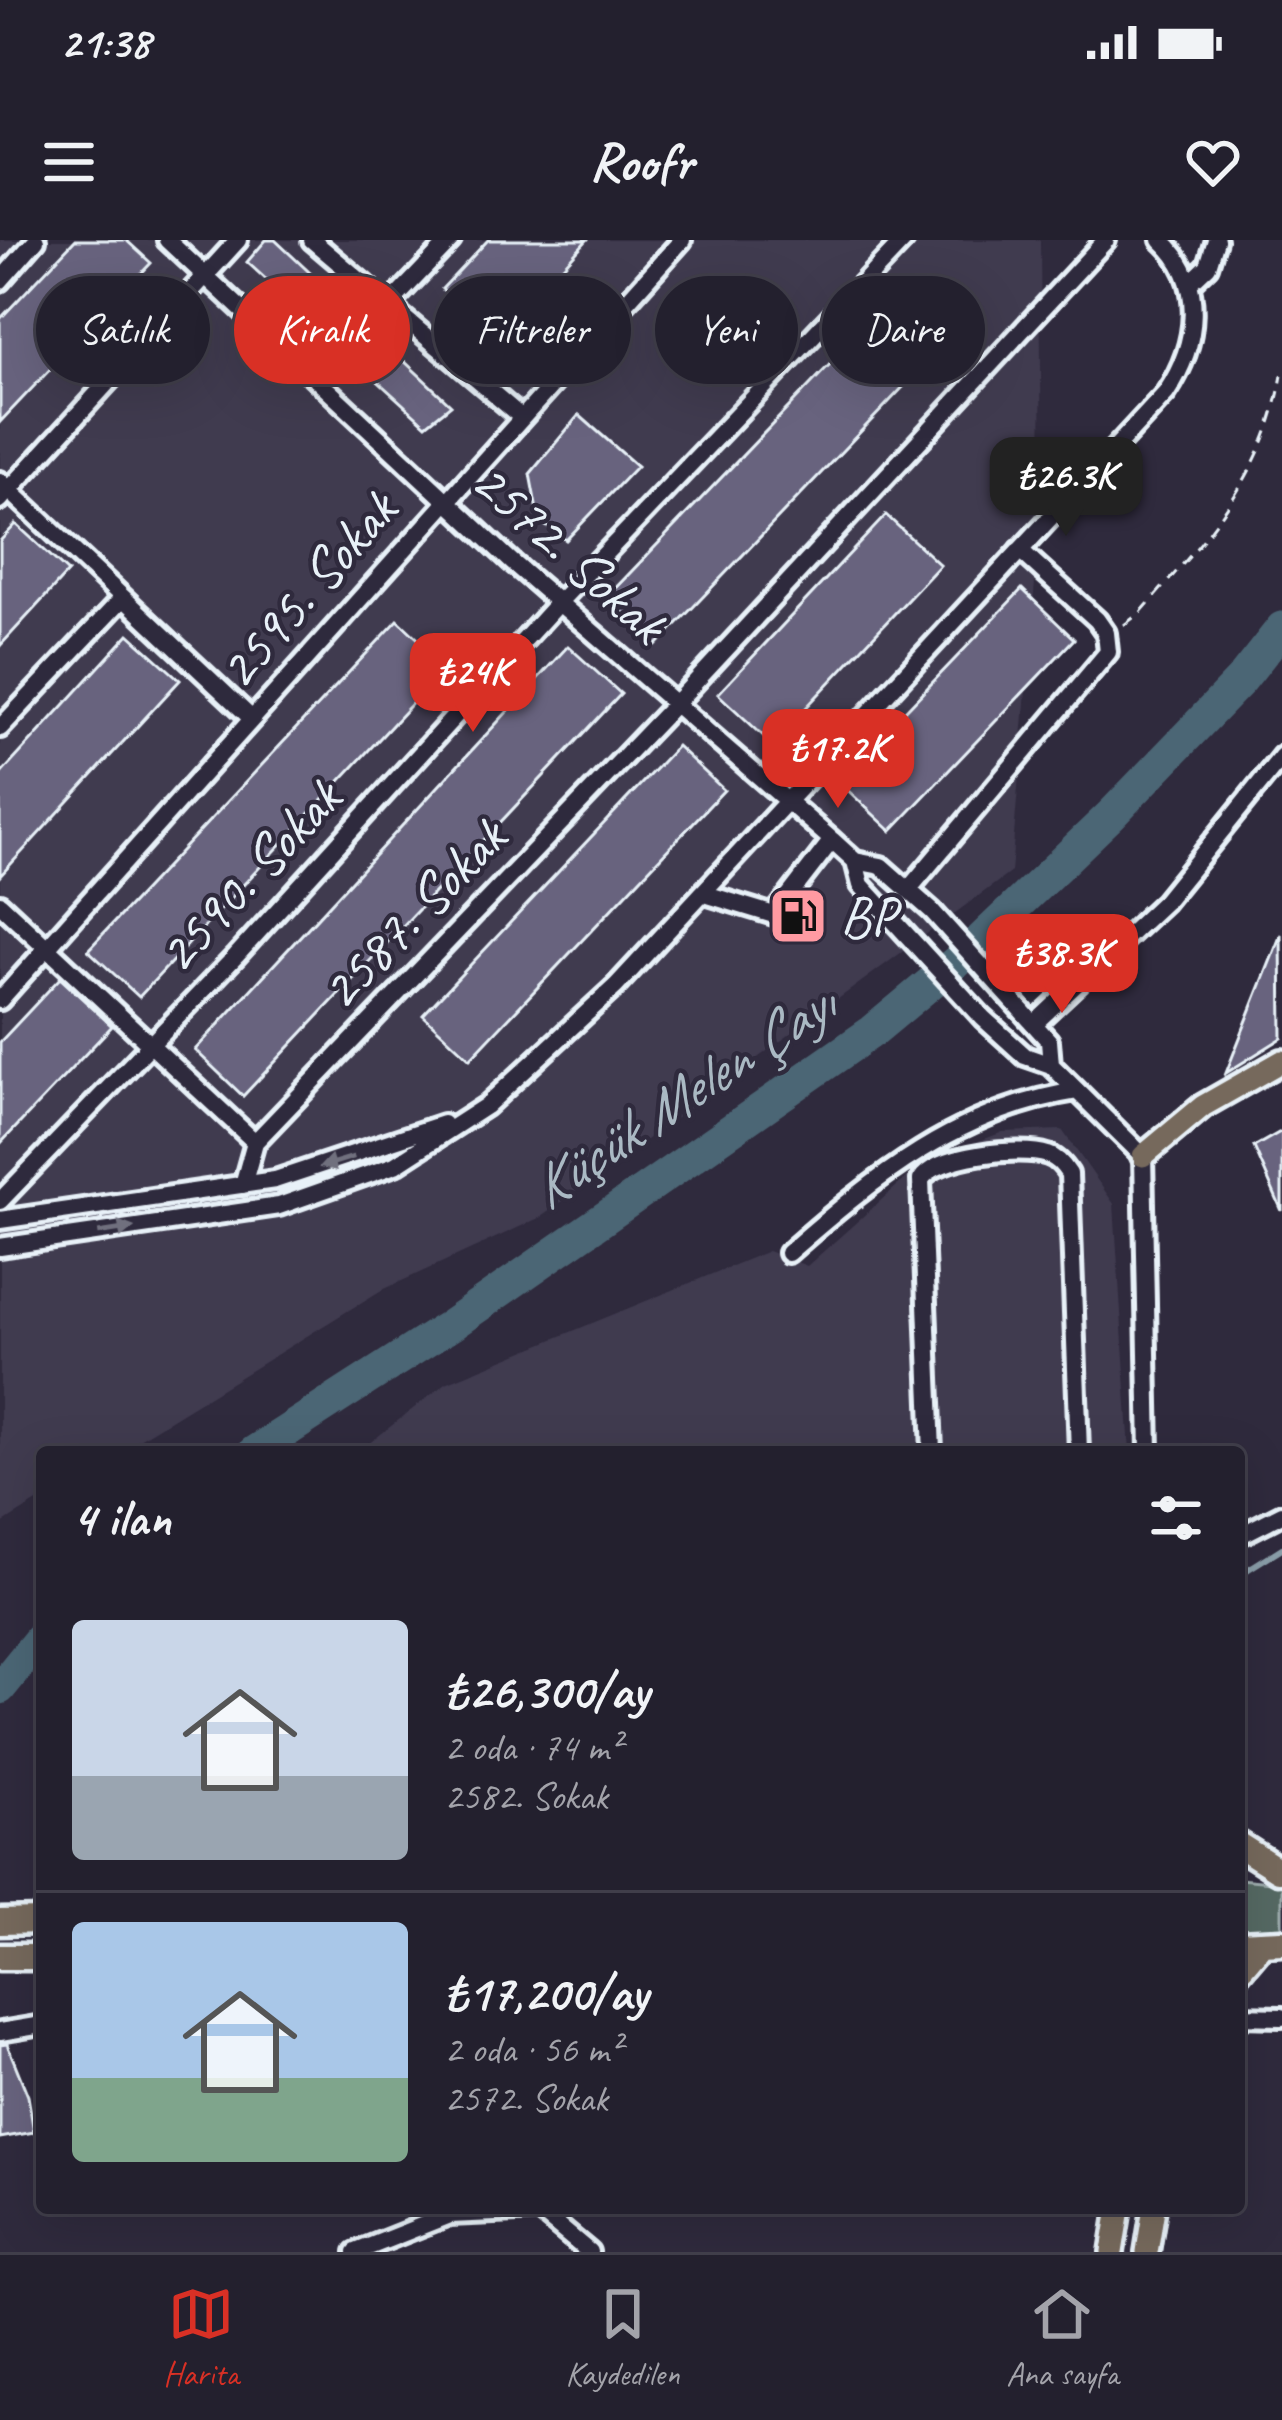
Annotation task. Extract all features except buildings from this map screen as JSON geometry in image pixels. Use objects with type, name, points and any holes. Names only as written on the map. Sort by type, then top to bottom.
[{"type":"highway","points":[[1245,1849],[1280,1870]]},
{"type":"highway","points":[[1245,1869],[1280,1870]]},
{"type":"highway","points":[[0,1922],[36,1921]]},
{"type":"highway","points":[[0,1958],[36,1957]]},
{"type":"main road","points":[[1143,1156],[1203,1106],[1282,1061]]},
{"type":"main road","points":[[1112,2252],[1118,2214]]},
{"type":"main road","points":[[1147,2252],[1153,2214]]},
{"type":"street","points":[[0,281],[36,240]]},
{"type":"street","name":"2572. Sokak","points":[[167,240],[206,276]]},
{"type":"street","points":[[206,276],[238,240]]},
{"type":"street","points":[[312,240],[355,276]]},
{"type":"street","points":[[410,283],[451,240]]},
{"type":"street","name":"2595. Sokak","points":[[0,1000],[682,240]]},
{"type":"street","name":"2590. Sokak","points":[[0,1201],[152,1045],[558,603],[904,240]]},
{"type":"street","name":"2587. Sokak","points":[[243,1185],[255,1142],[674,705],[1106,240]]},
{"type":"street","points":[[0,1247],[279,1205],[395,1165],[485,1106],[616,986],[1175,380],[1191,335],[1190,283],[1179,259],[1161,240]]},
{"type":"street","points":[[1190,283],[1208,266],[1216,240]]},
{"type":"street","name":"2572. Sokak","points":[[210,280],[558,603],[832,840],[855,862],[861,885],[983,1018],[1025,1056],[1051,1065]]},
{"type":"street","points":[[410,323],[520,417]]},
{"type":"street","points":[[104,384],[3,490],[252,718]]},
{"type":"street","points":[[908,890],[1108,652],[1106,633],[1020,550]]},
{"type":"street","points":[[0,728],[121,600]]},
{"type":"street","points":[[1034,1024],[1164,902],[1282,756]]},
{"type":"street","points":[[702,893],[774,915],[832,840]]},
{"type":"street","points":[[855,862],[881,866],[932,910],[1049,1041],[1051,1065],[1143,1156],[1149,1446]]},
{"type":"street","points":[[0,904],[255,1142]]},
{"type":"street","points":[[788,1253],[858,1191],[947,1131],[1014,1106],[1077,1091]]},
{"type":"street","points":[[0,1220],[243,1185],[396,1144],[485,1106]]},
{"type":"street","points":[[932,1446],[921,1180],[945,1160],[1042,1153],[1059,1161],[1069,1174],[1079,1446]]},
{"type":"street","points":[[1245,1533],[1282,1514]]},
{"type":"street","points":[[1245,2016],[1282,2018]]},
{"type":"street","points":[[0,2032],[36,2026]]},
{"type":"street","points":[[356,2252],[449,2215],[472,2214]]},
{"type":"street","points":[[544,2214],[589,2252]]},
{"type":"path","points":[[1106,633],[1141,612],[1228,512],[1268,437],[1282,376]]},
{"type":"shaded area","points":[[0,240],[1040,240],[1042,497],[1011,872],[541,1217],[380,1291],[128,1446],[36,1446],[36,1503],[0,1525]]},
{"type":"shaded area","points":[[1062,1130],[1114,1204],[1130,1446],[366,1446],[446,1383],[768,1251],[807,1266],[924,1162],[1003,1132]]},
{"type":"green space","points":[[1245,1880],[1282,1883],[1282,1929],[1245,1932]]},
{"type":"waterway","name":"Küçük Melen Çayı","points":[[263,1446],[451,1325],[873,1031],[968,952],[1112,814],[1241,680],[1282,628]]},
{"type":"waterway","points":[[1245,1571],[1282,1548]]},
{"type":"waterway","name":"Küçük Melen Çayı","points":[[0,1688],[36,1643]]},
{"type":"place","name":"BP","points":[[798,916]]}]
